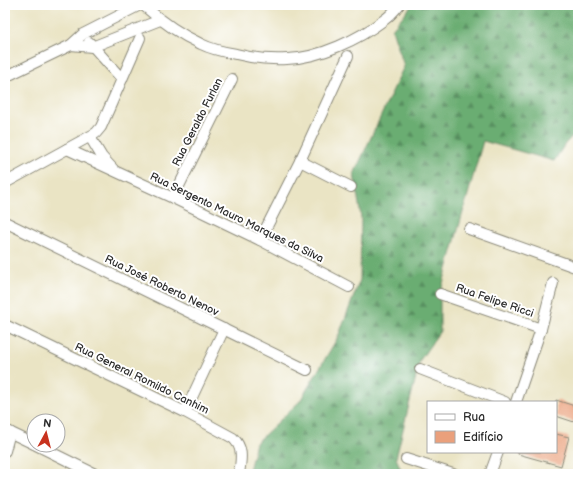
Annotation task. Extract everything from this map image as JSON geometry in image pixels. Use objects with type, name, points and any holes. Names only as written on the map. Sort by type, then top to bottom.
[{"type":"street","points":[[5,77],[71,45],[83,34],[141,5],[160,20],[202,44],[226,52],[252,58],[288,59],[312,55],[350,42],[385,20],[400,5]]},
{"type":"street","points":[[71,45],[92,47],[160,20]]},
{"type":"street","points":[[83,34],[92,47],[122,79]]},
{"type":"street","points":[[5,183],[96,133],[101,127],[140,38]]},
{"type":"street","points":[[260,240],[300,161],[348,56]]},
{"type":"street","name":"Rua Geraldo Furlan","points":[[173,198],[232,79]]},
{"type":"street","name":"Rua Sergento Mauro Marques da Silva","points":[[90,137],[102,156],[114,170]]},
{"type":"street","name":"Rua Sergento Mauro Marques da Silva","points":[[67,150],[114,170],[260,240],[349,287]]},
{"type":"street","points":[[300,161],[351,187]]},
{"type":"street","name":"Rua José Roberto Nenov","points":[[5,222],[307,370]]},
{"type":"street","points":[[469,229],[578,268]]},
{"type":"street","points":[[516,401],[541,329],[553,283]]},
{"type":"street","name":"Rua Felipe Ricci","points":[[440,294],[541,329]]},
{"type":"street","name":"Rua General Romildo Canhim","points":[[5,325],[220,430],[237,442],[241,450],[239,474]]},
{"type":"street","points":[[185,412],[224,329]]},
{"type":"street","points":[[420,369],[502,401]]},
{"type":"street","points":[[5,451],[7,431],[26,440]]},
{"type":"street","points":[[52,453],[95,474]]},
{"type":"street","points":[[490,474],[498,453]]},
{"type":"street","points":[[406,459],[453,474]]},
{"type":"green space","points":[[412,5],[578,5],[578,130],[565,144],[554,161],[483,141],[440,294],[440,331],[420,360],[396,458],[403,474],[248,474],[256,443],[300,401],[338,337],[360,280],[361,217],[354,174],[404,66],[392,29]]},
{"type":"building","points":[[556,401],[578,407],[577,423],[557,416]]},
{"type":"building","points":[[557,434],[569,437],[561,466],[518,454],[557,453]]}]
